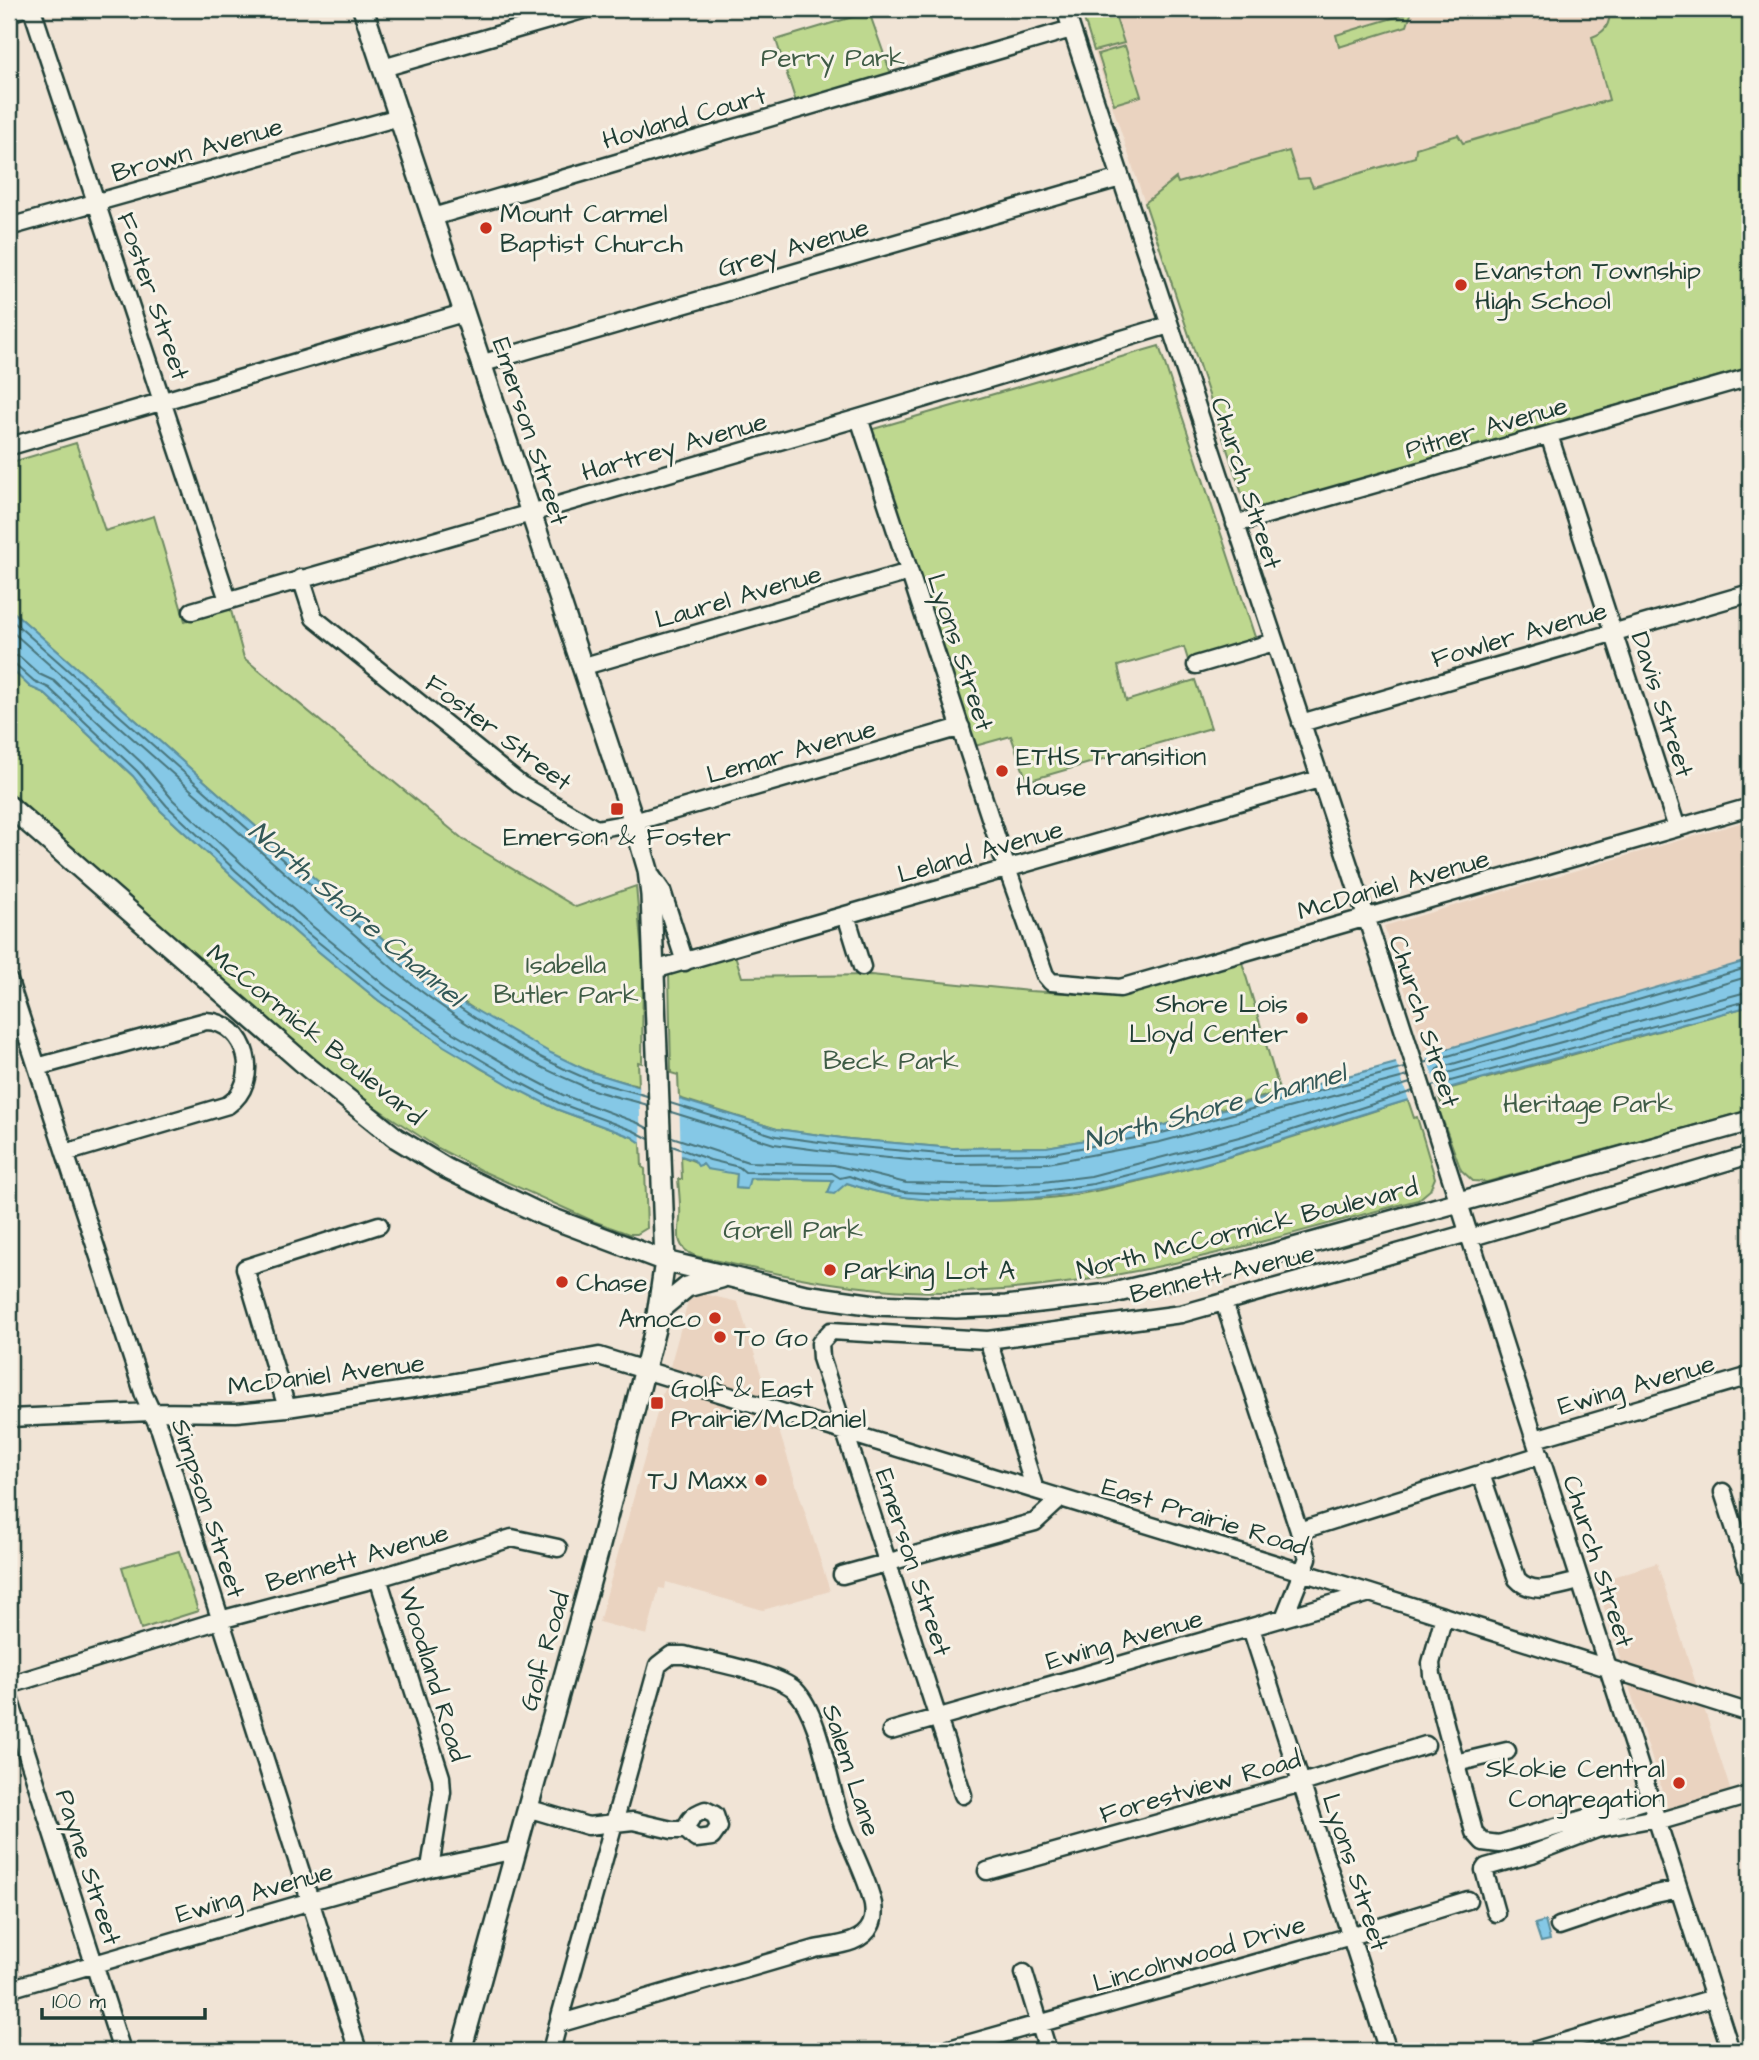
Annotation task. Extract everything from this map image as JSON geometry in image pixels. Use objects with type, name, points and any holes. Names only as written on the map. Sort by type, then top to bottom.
[{"type":"main road","name":"Emerson Street","points":[[363,9],[648,870],[665,1261]]},
{"type":"main road","name":"McCormick Boulevard","points":[[9,806],[309,1068],[396,1138],[447,1169],[543,1215],[665,1261]]},
{"type":"main road","name":"North McCormick Boulevard","points":[[665,1261],[805,1295],[875,1305],[923,1308],[1006,1306],[1109,1294],[1247,1261],[1750,1121]]},
{"type":"main road","name":"Golf Road","points":[[461,2051],[598,1553],[659,1310],[665,1261]]},
{"type":"main road","points":[[659,1310],[690,1285],[729,1276]]},
{"type":"street","points":[[9,13],[22,9]]},
{"type":"street","name":"Foster Street","points":[[32,9],[228,600]]},
{"type":"street","points":[[383,68],[586,9]]},
{"type":"street","name":"Church Street","points":[[1065,9],[1406,1040],[1731,2051]]},
{"type":"street","name":"Hovland Court","points":[[433,217],[1071,29]]},
{"type":"street","name":"Brown Avenue","points":[[9,227],[399,117]]},
{"type":"street","name":"Grey Avenue","points":[[480,364],[1121,178]]},
{"type":"street","points":[[14,445],[463,313]]},
{"type":"street","name":"Hartrey Avenue","points":[[192,611],[859,418],[1169,325]]},
{"type":"street","name":"Pitner Avenue","points":[[1235,524],[1750,377]]},
{"type":"street","name":"Lyons Street","points":[[859,418],[1007,869],[1047,979]]},
{"type":"street","name":"Davis Street","points":[[1549,435],[1677,828]]},
{"type":"street","name":"Laurel Avenue","points":[[581,667],[909,572]]},
{"type":"street","name":"Foster Street","points":[[301,578],[313,618],[522,785],[596,829],[603,830],[634,822]]},
{"type":"street","name":"Fowler Avenue","points":[[1301,723],[1750,593]]},
{"type":"street","points":[[1196,665],[1274,642]]},
{"type":"street","name":"Lemar Avenue","points":[[634,822],[961,727]]},
{"type":"street","name":"Leland Avenue","points":[[654,970],[1319,779]]},
{"type":"street","name":"McDaniel Avenue","points":[[1047,979],[1056,984],[1120,988],[1750,807]]},
{"type":"street","name":"Emerson Street","points":[[648,870],[662,891],[685,962]]},
{"type":"street","points":[[846,915],[862,967]]},
{"type":"street","name":"Simpson Street","points":[[9,984],[151,1412],[160,1430],[358,2051]]},
{"type":"street","points":[[37,1067],[206,1021],[216,1021],[226,1026],[233,1032],[245,1052],[248,1063],[245,1083],[237,1099],[228,1105],[65,1153]]},
{"type":"street","name":"Bennett Avenue","points":[[821,1343],[831,1331],[988,1340],[1181,1314],[1750,1155]]},
{"type":"street","points":[[287,1408],[245,1268],[379,1225]]},
{"type":"street","points":[[1224,1302],[1308,1558],[1284,1618]]},
{"type":"street","points":[[988,1340],[1035,1490]]},
{"type":"street","name":"Emerson Street","points":[[821,1343],[821,1358],[963,1796]]},
{"type":"street","name":"McDaniel Avenue","points":[[9,1418],[151,1412],[236,1413],[287,1408],[599,1356],[644,1371]]},
{"type":"street","name":"East Prairie Road","points":[[644,1371],[1370,1592],[1750,1713]]},
{"type":"street","name":"Ewing Avenue","points":[[1299,1531],[1481,1474],[1537,1447],[1750,1376]]},
{"type":"street","points":[[1481,1474],[1517,1579],[1524,1587],[1538,1590],[1580,1581]]},
{"type":"street","points":[[1723,1492],[1750,1576]]},
{"type":"street","points":[[842,1575],[1035,1522],[1061,1498]]},
{"type":"street","name":"Bennett Avenue","points":[[9,1685],[220,1620],[378,1578],[512,1538],[558,1548]]},
{"type":"street","name":"Woodland Road","points":[[378,1578],[441,1777],[442,1792],[430,1868]]},
{"type":"street","name":"Ewing Avenue","points":[[891,1731],[1370,1592]]},
{"type":"street","points":[[1444,1616],[1431,1663],[1474,1832],[1483,1842],[1500,1844],[1650,1799]]},
{"type":"street","name":"Lyons Street","points":[[1251,1628],[1388,2051]]},
{"type":"street","name":"Salem Lane","points":[[551,2051],[558,2024],[614,1822],[656,1673],[663,1660],[671,1655],[684,1654],[780,1681],[795,1690],[812,1716],[841,1820],[872,1900],[872,1923],[863,1936],[558,2024]]},
{"type":"street","name":"Payne Street","points":[[9,1698],[122,2051]]},
{"type":"street","name":"Forestview Road","points":[[987,1871],[1302,1783],[1426,1745]]},
{"type":"street","points":[[1456,1763],[1507,1751]]},
{"type":"street","points":[[1496,1913],[1484,1870],[1486,1867],[1532,1854],[1597,1829],[1657,1820],[1750,1795]]},
{"type":"street","points":[[527,1808],[588,1826],[633,1821],[672,1830],[686,1830]]},
{"type":"street","name":"Ewing Avenue","points":[[9,1989],[430,1868],[516,1850]]},
{"type":"street","points":[[1559,1926],[1651,1895],[1679,1889]]},
{"type":"street","name":"Lincolnwood Drive","points":[[942,2051],[1351,1936],[1468,1900]]},
{"type":"street","points":[[1024,1973],[1048,2051]]},
{"type":"street","points":[[1533,2051],[1714,1998]]},
{"type":"shaded area","name":"Evanston Township High School","points":[[1080,9],[1750,9],[1750,367],[1248,512]]},
{"type":"shaded area","points":[[1750,820],[1750,960],[1426,1055],[1384,926]]},
{"type":"shaded area","points":[[691,1291],[738,1302],[830,1591],[763,1610],[666,1582],[665,1589],[659,1588],[647,1635],[599,1622]]},
{"type":"shaded area","points":[[1657,1563],[1733,1798],[1670,1816],[1596,1582]]},
{"type":"green space","points":[[1081,9],[1113,9],[1124,43],[1094,51]]},
{"type":"green space","points":[[1405,9],[1409,9],[1411,14],[1407,26],[1339,47],[1336,35],[1406,14]]},
{"type":"green space","name":"Evanston Township High School","points":[[1610,9],[1750,9],[1750,367],[1248,512],[1145,203],[1176,178],[1178,183],[1289,151],[1298,179],[1309,178],[1313,187],[1415,157],[1416,148],[1458,135],[1463,143],[1609,100],[1592,37],[1606,27]]},
{"type":"green space","name":"Perry Park","points":[[869,12],[891,74],[796,102],[776,40]]},
{"type":"green space","points":[[1125,46],[1141,96],[1114,104],[1098,54]]},
{"type":"green space","points":[[1159,346],[1256,640],[1188,660],[1184,647],[1118,666],[1126,701],[1195,680],[1211,728],[1027,781],[1011,736],[975,746],[870,430]]},
{"type":"green space","name":"Isabella Butler Park","points":[[76,443],[105,531],[154,516],[185,621],[230,607],[244,658],[464,840],[576,907],[636,886],[643,966],[642,1063],[638,1062],[639,1085],[608,1077],[548,1053],[489,1019],[434,981],[409,962],[9,608],[9,463]]},
{"type":"green space","points":[[9,667],[30,687],[44,693],[133,776],[161,811],[232,876],[378,1000],[480,1068],[556,1109],[632,1137],[641,1143],[642,1167],[645,1169],[647,1228],[637,1234],[629,1234],[593,1221],[438,1148],[358,1096],[251,1005],[9,791]]},
{"type":"green space","name":"Beck Park","points":[[735,955],[742,977],[871,975],[1029,991],[1122,996],[1241,959],[1280,1092],[1157,1127],[1047,1147],[952,1148],[849,1139],[777,1129],[679,1098],[678,1075],[671,1073],[669,975]]},
{"type":"green space","name":"Heritage Park","points":[[1750,1006],[1750,1110],[1487,1182],[1473,1181],[1461,1170],[1439,1110],[1443,1108],[1437,1092]]},
{"type":"green space","name":"Gorell Park","points":[[1408,1100],[1414,1118],[1417,1117],[1435,1178],[1430,1190],[1418,1200],[1242,1247],[1121,1274],[1000,1290],[941,1292],[879,1289],[786,1275],[695,1256],[684,1249],[680,1241],[678,1179],[682,1179],[681,1156],[737,1174],[736,1188],[746,1189],[750,1178],[834,1180],[828,1192],[847,1183],[878,1192],[921,1199],[1032,1199],[1079,1194],[1175,1172]]},
{"type":"green space","points":[[179,1551],[198,1611],[141,1629],[122,1567]]},
{"type":"water","points":[[9,608],[409,962],[461,1002],[588,1071],[777,1129],[849,1139],[952,1148],[1047,1147],[1157,1127],[1426,1055],[1750,960],[1750,1006],[1450,1087],[1193,1167],[1084,1191],[972,1201],[909,1198],[847,1183],[834,1194],[828,1193],[833,1180],[750,1178],[747,1189],[736,1188],[737,1174],[707,1169],[703,1164],[698,1166],[694,1160],[641,1143],[632,1137],[556,1109],[513,1087],[444,1046],[378,1000],[232,876],[161,811],[133,776],[44,693],[30,687],[9,667]]},
{"type":"water","points":[[1545,1921],[1550,1940],[1541,1942],[1535,1924]]},
{"type":"pier","points":[[1425,1052],[1439,1095],[1410,1103],[1395,1060]]},
{"type":"pier","points":[[639,1082],[679,1095],[681,1160],[641,1147]]},
{"type":"place","name":"Mount Carmel Baptist Church","points":[[486,228]]},
{"type":"place","name":"Evanston Township High School","points":[[1461,285]]},
{"type":"place","name":"ETHS Transition House","points":[[1002,771]]},
{"type":"place","name":"Emerson & Foster","points":[[617,809]]},
{"type":"place","name":"Shore Lois Lloyd Center","points":[[1302,1018]]},
{"type":"place","name":"Parking Lot A","points":[[830,1270]]},
{"type":"place","name":"Chase","points":[[562,1282]]},
{"type":"place","name":"Amoco","points":[[715,1318]]},
{"type":"place","name":"To Go","points":[[720,1337]]},
{"type":"place","name":"Golf & East Prairie/McDaniel","points":[[657,1403]]},
{"type":"place","name":"TJ Maxx","points":[[761,1480]]},
{"type":"place","name":"Skokie Central Congregation","points":[[1679,1783]]},
{"type":"water label","name":"North Shore Channel","points":[[357,913]]},
{"type":"water label","name":"North Shore Channel","points":[[1214,1106]]}]
